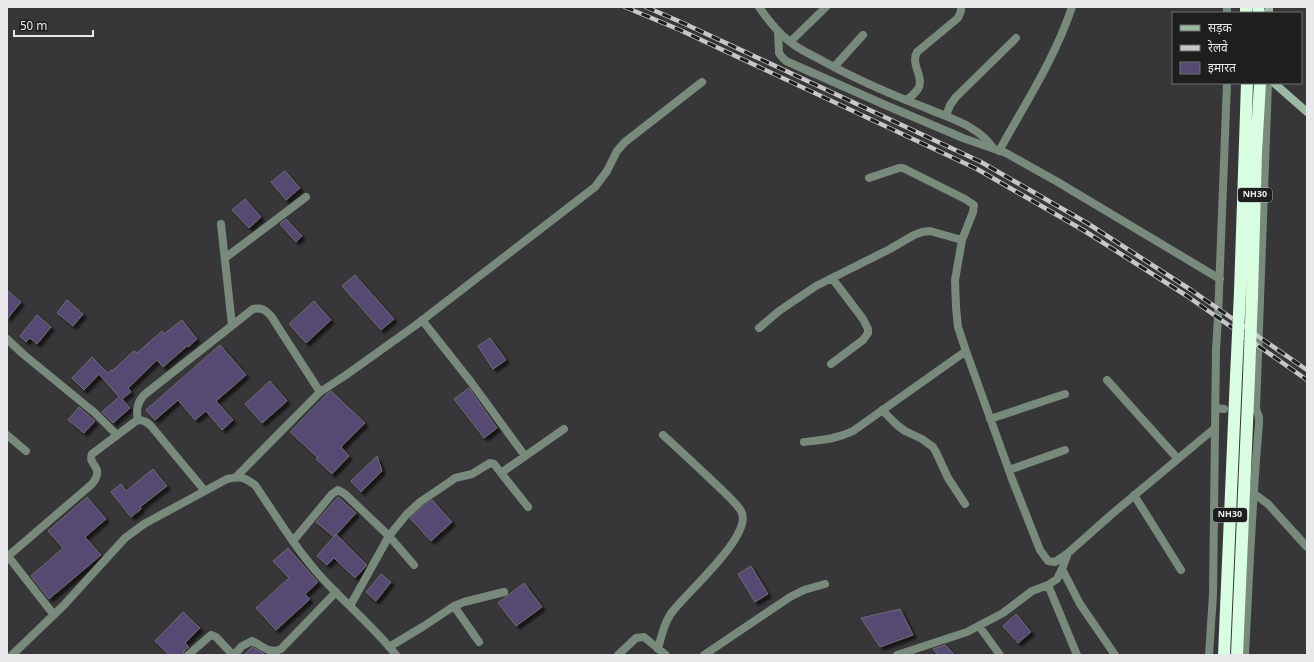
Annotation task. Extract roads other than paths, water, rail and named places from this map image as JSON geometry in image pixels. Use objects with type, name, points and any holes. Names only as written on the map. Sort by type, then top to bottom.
[{"type":"highway","name":"NH30","points":[[1224,655],[1240,292],[1247,87]]},
{"type":"highway","name":"NH30","points":[[1237,655],[1249,377],[1256,152],[1260,88]]},
{"type":"street","points":[[759,7],[778,31],[790,42],[868,84],[954,119],[979,133],[996,149]]},
{"type":"street","points":[[790,42],[826,7]]},
{"type":"street","points":[[907,100],[917,90],[920,84],[914,57],[917,52],[958,18],[961,7]]},
{"type":"street","points":[[996,149],[1053,54],[1072,7]]},
{"type":"street","points":[[778,31],[779,53],[780,56],[786,60],[962,138],[996,149],[1056,181],[1220,279]]},
{"type":"street","points":[[834,67],[863,35]]},
{"type":"street","points":[[946,116],[950,105],[956,97],[1016,38]]},
{"type":"street","points":[[236,477],[320,392],[422,320],[595,187],[617,151],[625,142],[702,82]]},
{"type":"street","points":[[1209,655],[1213,594],[1216,350],[1227,84]]},
{"type":"street","points":[[1244,655],[1253,493],[1259,424],[1259,417],[1256,409],[1268,84]]},
{"type":"street","points":[[1275,84],[1307,112]]},
{"type":"street","points":[[869,178],[898,168],[903,168],[974,205],[962,240],[955,280],[958,327],[1009,470],[1040,550],[1048,561],[1055,562],[1068,553],[1134,495],[1215,428]]},
{"type":"street","points":[[225,258],[306,197]]},
{"type":"street","points":[[221,224],[232,325]]},
{"type":"street","points":[[759,328],[779,311],[816,286],[922,232],[930,231],[962,240]]},
{"type":"street","points":[[831,364],[862,340],[868,333],[864,319],[832,278]]},
{"type":"street","points":[[138,420],[137,407],[144,395],[253,309],[259,308],[265,310],[271,316],[320,392]]},
{"type":"street","points":[[422,320],[471,382],[525,456]]},
{"type":"street","points":[[7,339],[95,413],[117,435]]},
{"type":"street","points":[[804,442],[843,436],[853,431],[966,351]]},
{"type":"street","points":[[1107,380],[1178,459]]},
{"type":"street","points":[[990,419],[1065,394]]},
{"type":"street","points":[[1215,408],[1224,409]]},
{"type":"street","points":[[882,410],[905,431],[922,439],[933,447],[948,478],[965,504]]},
{"type":"street","points":[[54,615],[7,556],[92,484],[96,478],[98,470],[92,460],[92,454],[133,423],[141,420],[147,422],[151,426],[205,491]]},
{"type":"street","points":[[501,473],[564,429]]},
{"type":"street","points":[[658,649],[662,632],[670,615],[729,550],[743,522],[743,516],[738,506],[695,463],[663,435]]},
{"type":"street","points":[[7,436],[26,451]]},
{"type":"street","points":[[1009,470],[1065,450]]},
{"type":"street","points":[[350,606],[389,536],[406,515],[420,502],[455,478],[472,474],[490,463],[494,464],[528,507]]},
{"type":"street","points":[[12,655],[54,615],[125,538],[144,524],[227,479],[236,477],[245,478],[255,485],[293,541],[323,579],[383,639],[396,655]]},
{"type":"street","points":[[293,541],[332,494],[338,490],[345,494],[389,536],[414,565]]},
{"type":"street","points":[[1253,493],[1268,504],[1307,547]]},
{"type":"street","points":[[1134,495],[1181,570]]},
{"type":"street","points":[[897,655],[911,653],[953,637],[979,626],[1003,613],[1032,591],[1048,585],[1057,579],[1068,553]]},
{"type":"street","points":[[1062,569],[1080,604],[1115,655]]},
{"type":"street","points":[[704,655],[790,597],[804,590],[825,584]]},
{"type":"street","points":[[1048,585],[1077,655]]},
{"type":"street","points":[[188,655],[211,635],[216,637],[233,655],[242,646],[252,641],[272,651],[281,649],[336,592]]},
{"type":"street","points":[[389,647],[454,606],[504,592]]},
{"type":"street","points":[[454,606],[479,642]]},
{"type":"street","points":[[979,626],[1000,655]]},
{"type":"street","points":[[618,655],[636,638],[640,637],[644,637],[666,655]]},
{"type":"railway","points":[[625,7],[680,30],[977,169],[1083,230],[1187,296],[1307,380]]},
{"type":"railway","points":[[646,7],[981,162],[1087,223],[1191,290],[1307,370]]}]
